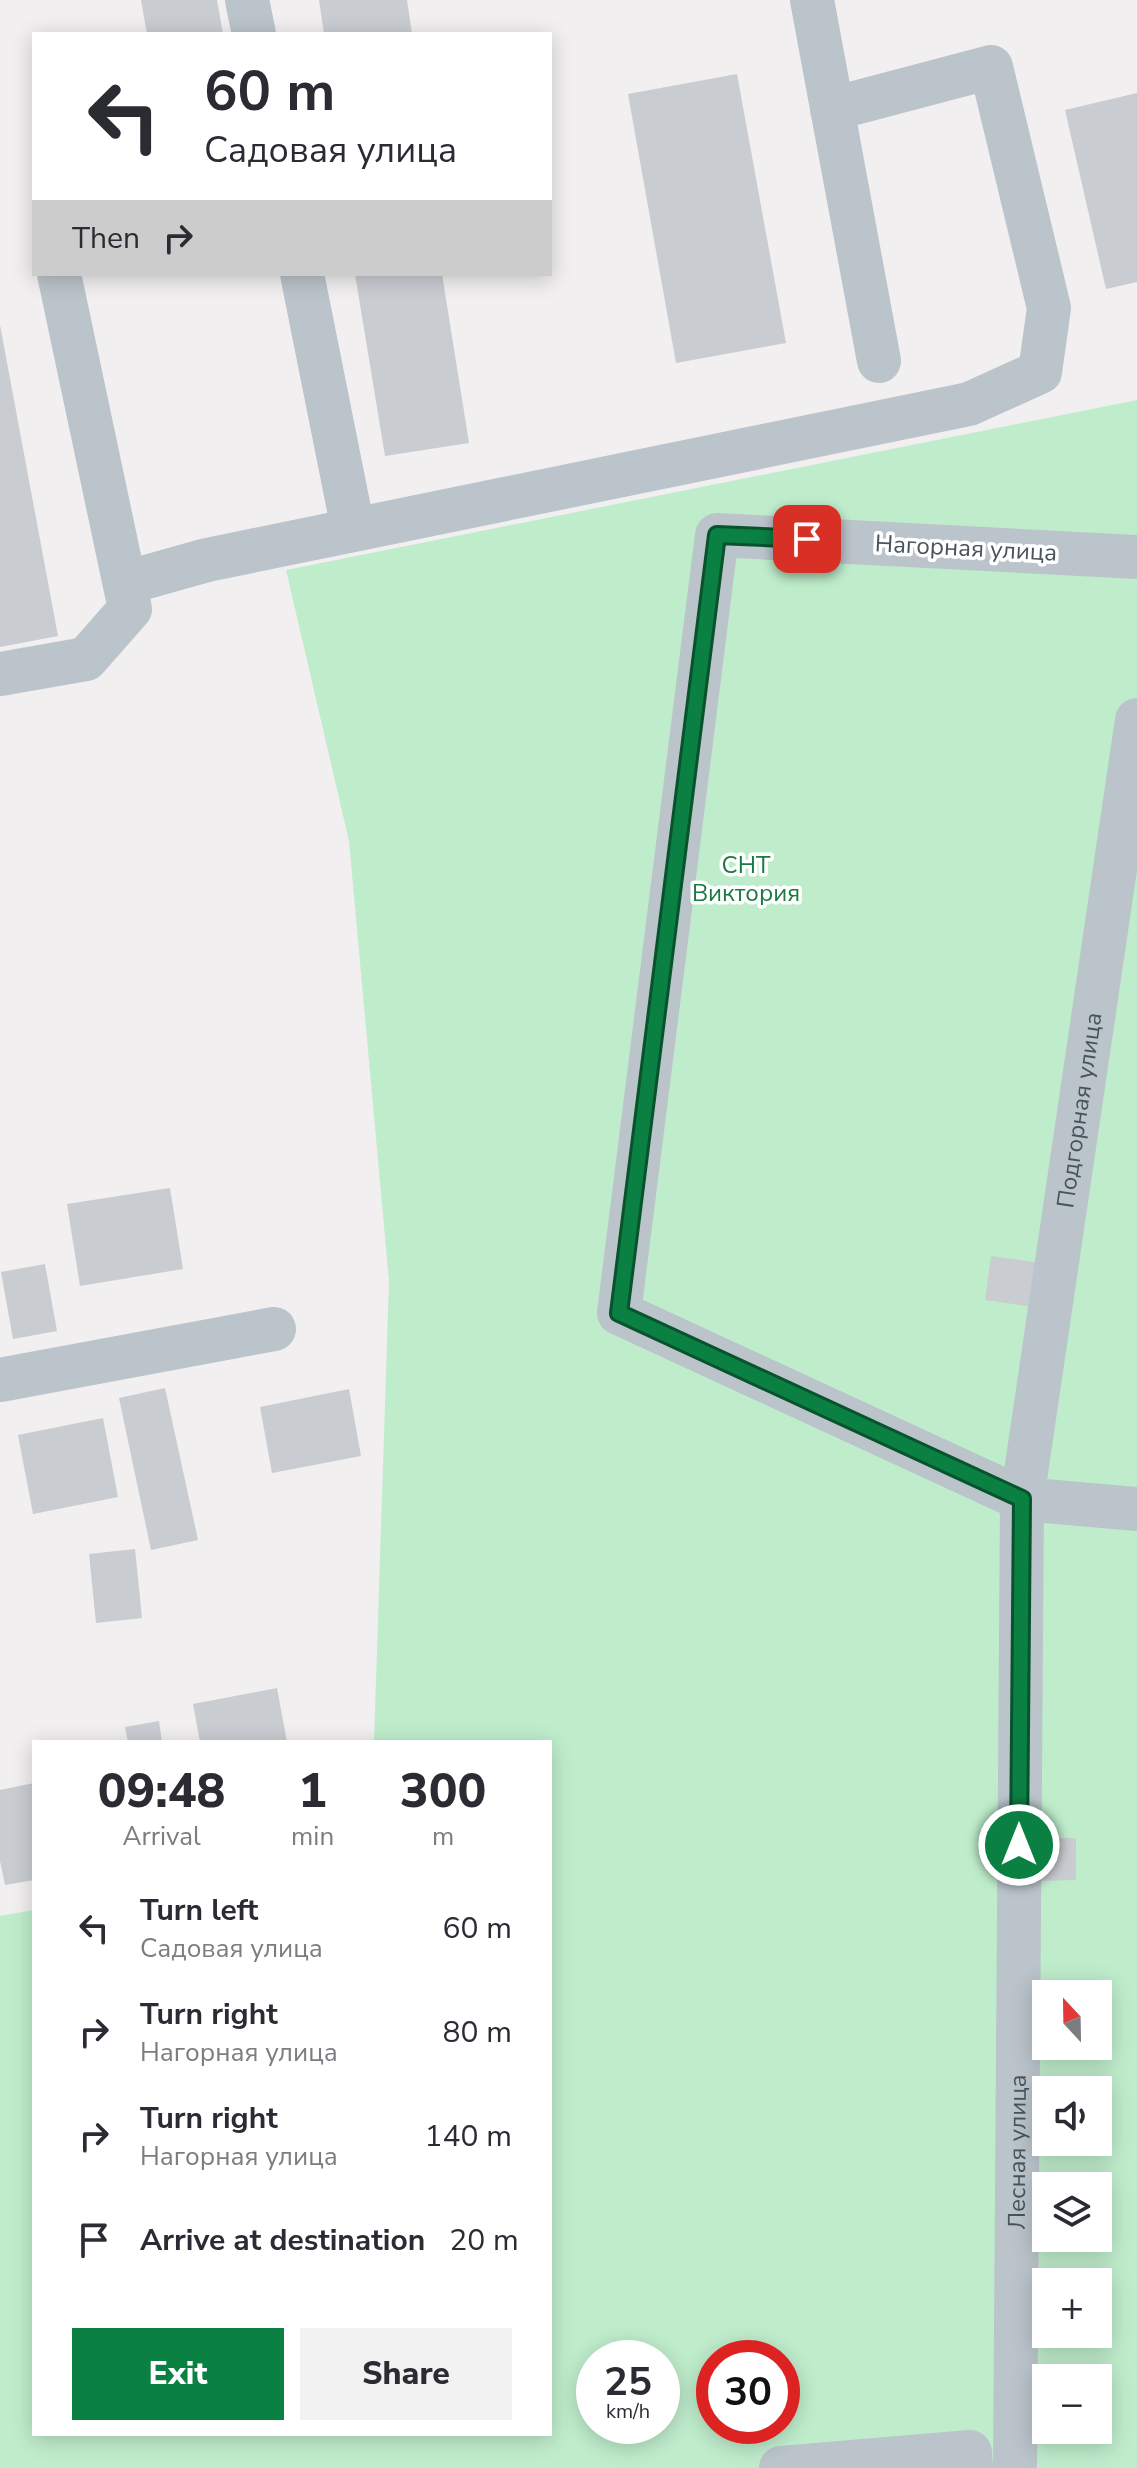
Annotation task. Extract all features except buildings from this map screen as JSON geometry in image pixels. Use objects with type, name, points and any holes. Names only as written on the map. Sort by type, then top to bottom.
[{"type":"street","points":[[247,0],[254,32]]},
{"type":"street","points":[[812,0],[879,361]]},
{"type":"street","points":[[125,583],[207,560],[353,529],[969,404],[1040,372],[1049,308],[991,67],[832,109]]},
{"type":"street","points":[[0,674],[86,659],[130,609],[59,276]]},
{"type":"street","points":[[302,276],[353,529]]},
{"type":"street","name":"Нагорная улица","points":[[1022,1499],[619,1313],[717,535],[1137,557]]},
{"type":"street","name":"Подгорная улица","points":[[1022,1499],[1137,720]]},
{"type":"street","points":[[0,1380],[274,1329]]},
{"type":"street","points":[[1022,1499],[1137,1509]]},
{"type":"street","name":"Лесная улица","points":[[1015,2468],[1022,1499]]},
{"type":"street","points":[[781,2468],[970,2452],[971,2468]]},
{"type":"green space","name":"СНТ Виктория","points":[[1137,400],[1137,2468],[0,2468],[0,1916],[32,1910],[32,2436],[552,2436],[552,1740],[374,1740],[389,1281],[349,841],[286,570]]},
{"type":"route","points":[[807,539],[717,535],[619,1313],[1022,1499],[1019,1845]]}]
